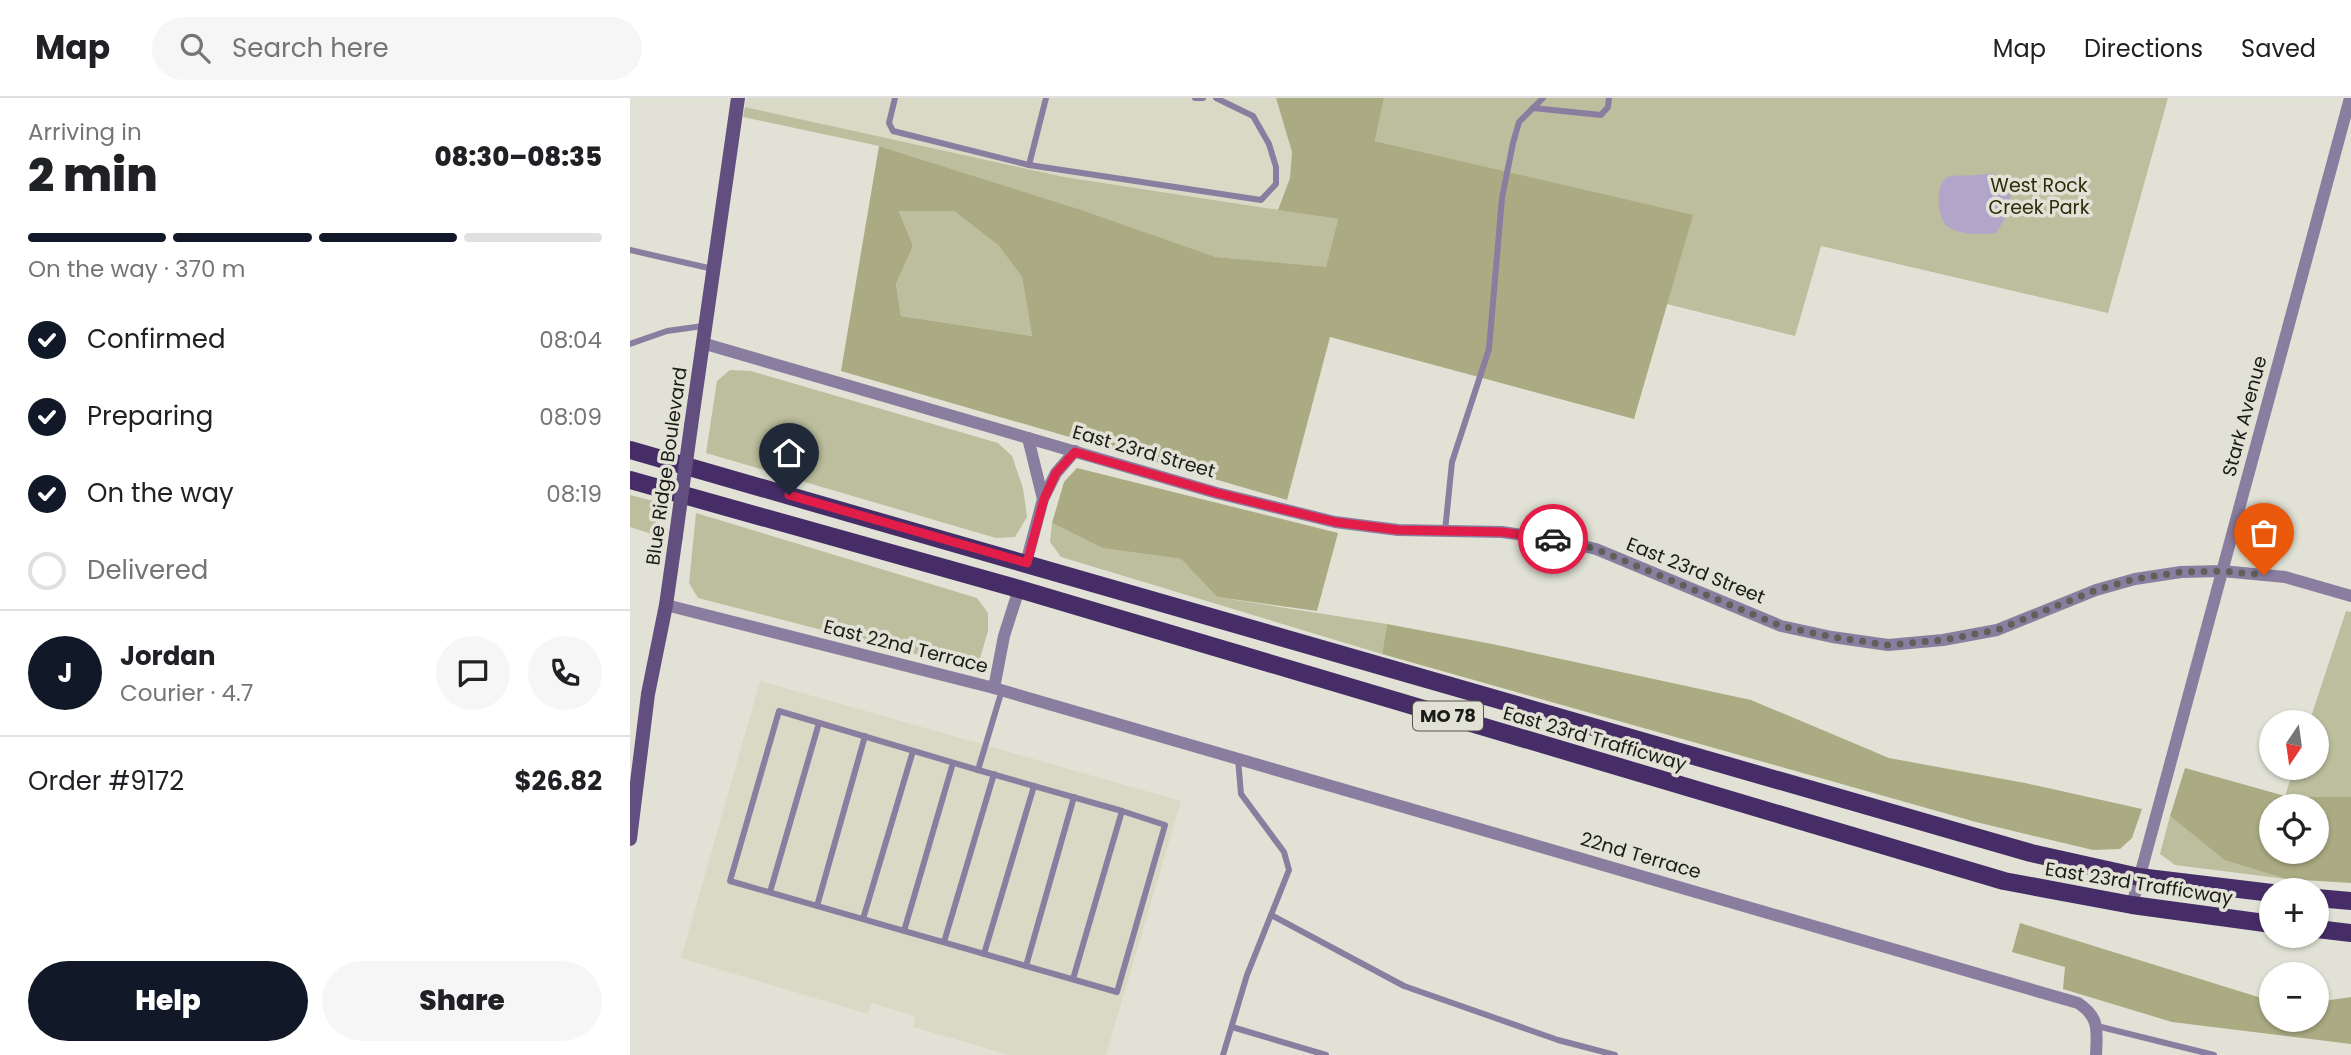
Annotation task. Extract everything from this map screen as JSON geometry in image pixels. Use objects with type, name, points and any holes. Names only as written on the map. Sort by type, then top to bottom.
[{"type":"main road","name":"Blue Ridge Boulevard","points":[[630,839],[649,694],[666,605],[738,98]]},
{"type":"main road","name":"East 23rd Trafficway","points":[[630,450],[2031,853],[2138,877],[2259,891]]},
{"type":"main road","name":"East 23rd Trafficway","points":[[630,480],[1019,589],[2004,881],[2132,905],[2259,922]]},
{"type":"main road","points":[[2329,899],[2351,901]]},
{"type":"main road","points":[[2329,930],[2351,933]]},
{"type":"street","name":"Stark Avenue","points":[[2132,905],[2350,98]]},
{"type":"street","name":"East 23rd Street","points":[[702,343],[1217,493],[1335,522],[1398,530],[1502,532],[1596,549],[1781,626],[1832,637],[1888,645],[1943,640],[1997,630],[2096,590],[2135,579],[2181,572],[2222,571],[2285,578],[2351,596]]},
{"type":"street","points":[[1028,438],[1044,499]]},
{"type":"street","points":[[1027,563],[1044,499],[1056,473],[1075,452]]},
{"type":"street","points":[[998,689],[1004,636],[1019,589]]},
{"type":"street","name":"East 22nd Terrace","points":[[666,605],[998,689],[1136,729]]},
{"type":"street","name":"22nd Terrace","points":[[1136,729],[2078,1003],[2088,1010],[2097,1026]]},
{"type":"street","points":[[2096,1055],[2097,1026]]},
{"type":"lane","points":[[895,98],[889,123],[893,131],[1029,165],[1261,200],[1276,184],[1276,167],[1269,144],[1253,116],[1216,98]]},
{"type":"lane","points":[[1029,165],[1045,98]]},
{"type":"lane","points":[[1195,98],[1203,98]]},
{"type":"lane","points":[[1445,531],[1452,462],[1489,349],[1502,198],[1513,143],[1519,122],[1543,98]]},
{"type":"lane","points":[[1533,108],[1601,115],[1608,107],[1609,98]]},
{"type":"lane","points":[[630,250],[714,269]]},
{"type":"lane","points":[[630,344],[667,331],[705,326]]},
{"type":"lane","points":[[978,770],[998,689]]},
{"type":"lane","points":[[779,711],[953,763],[1165,825],[1116,992],[730,881],[779,711]]},
{"type":"lane","points":[[770,892],[819,723]]},
{"type":"lane","points":[[817,906],[865,736]]},
{"type":"lane","points":[[863,919],[913,751]]},
{"type":"lane","points":[[1223,1055],[1248,975],[1289,870],[1284,852],[1241,794],[1238,759]]},
{"type":"lane","points":[[904,930],[953,763]]},
{"type":"lane","points":[[944,942],[994,774]]},
{"type":"lane","points":[[984,954],[1034,786]]},
{"type":"lane","points":[[1026,966],[1074,797]]},
{"type":"lane","points":[[1073,979],[1122,811]]},
{"type":"lane","points":[[1271,915],[1404,986],[1558,1040],[1615,1055]]},
{"type":"lane","points":[[2097,1026],[2214,1055]]},
{"type":"lane","points":[[1232,1027],[1326,1055]]},
{"type":"shaded area","points":[[747,98],[1276,98],[1292,152],[1290,178],[1278,210],[1064,177],[745,107]]},
{"type":"shaded area","points":[[1991,173],[2009,181],[2010,189],[2009,208],[1996,233],[1971,234],[1948,227],[1939,209],[1939,193],[1944,181],[1951,176]]},
{"type":"shaded area","points":[[760,681],[1181,801],[1106,1055],[1009,1055],[913,1027],[915,1016],[871,1003],[868,1014],[681,958]]},
{"type":"green space","points":[[1276,98],[1384,98],[1375,141],[1693,215],[1634,419],[1330,337],[1287,500],[841,371],[879,146],[1082,210],[1216,257],[1326,267],[1338,219],[1278,210],[1290,178],[1292,152]],"holes":[[[899,211],[954,211],[998,245],[1022,277],[1032,336],[901,316],[896,284],[913,246]]]},
{"type":"green space","name":"West Rock Creek Park","points":[[1384,98],[2168,98],[2108,313],[1821,246],[1795,336],[1667,304],[1692,216],[1375,141]]},
{"type":"green space","points":[[745,107],[1064,177],[1338,219],[1326,268],[1216,257],[1082,210],[879,146],[743,117]]},
{"type":"green space","points":[[899,211],[954,211],[998,245],[1022,277],[1032,336],[901,316],[896,284],[913,246]]},
{"type":"green space","points":[[730,370],[751,371],[998,443],[1012,456],[1023,488],[1027,517],[1015,537],[996,538],[706,453],[717,381]]},
{"type":"green space","points":[[1077,468],[1338,533],[1317,611],[1217,597],[1181,559],[1102,548],[1052,523],[1064,482]]},
{"type":"green space","points":[[630,495],[657,502],[655,535],[630,527]]},
{"type":"green space","points":[[696,513],[977,598],[988,613],[988,631],[978,665],[965,667],[698,598],[689,583]]},
{"type":"green space","points":[[1052,523],[1102,548],[1181,559],[1217,597],[1387,624],[1382,654],[1061,557],[1050,542]]},
{"type":"green space","points":[[2346,611],[2351,612],[2351,797],[2286,794],[2290,780],[2329,780],[2329,710],[2313,710]]},
{"type":"green space","points":[[1387,624],[1751,700],[1889,758],[2025,783],[2142,809],[2132,838],[2120,849],[2093,850],[1976,822],[1382,654]]},
{"type":"green space","points":[[2185,768],[2278,794],[2259,794],[2259,864],[2329,864],[2329,797],[2351,797],[2351,883],[2329,882],[2329,878],[2283,878],[2224,860],[2170,816]]},
{"type":"green space","points":[[2170,816],[2224,860],[2283,878],[2175,865],[2160,854]]},
{"type":"green space","points":[[2020,923],[2259,997],[2259,1032],[2329,1032],[2329,1000],[2351,997],[2351,1044],[2172,1022],[2063,989],[2065,967],[2012,952]]},
{"type":"way so far","points":[[1553,539],[1596,549],[1781,626],[1888,645],[1943,640],[1997,630],[2096,590],[2135,579],[2181,572],[2222,571],[2264,575]]},
{"type":"route","points":[[789,495],[1027,563],[1044,499],[1056,473],[1075,452],[1217,493],[1335,522],[1398,530],[1502,532],[1553,539]]}]
